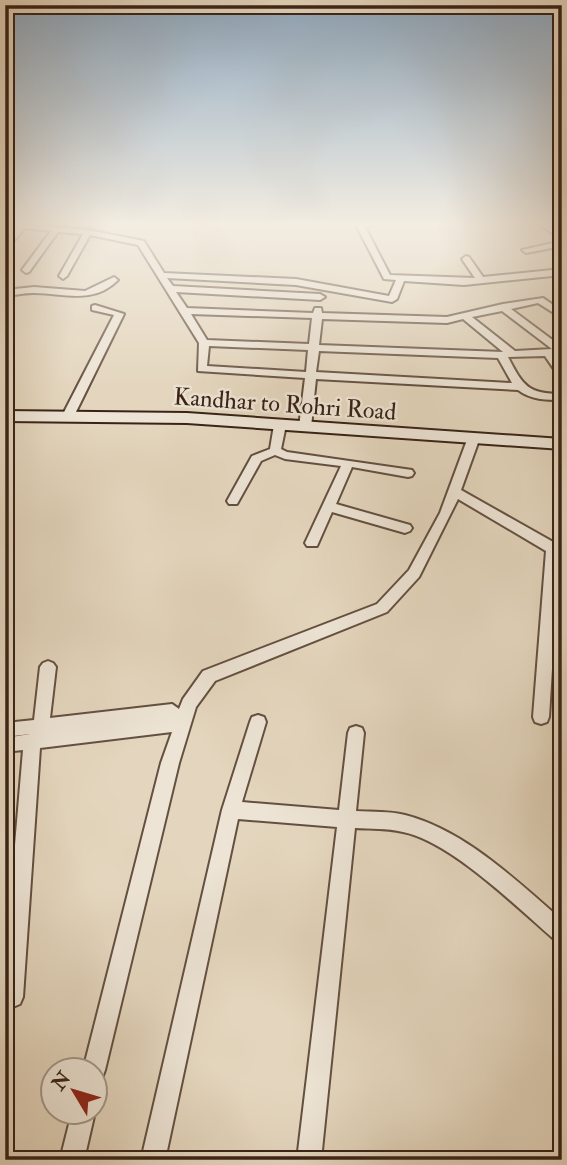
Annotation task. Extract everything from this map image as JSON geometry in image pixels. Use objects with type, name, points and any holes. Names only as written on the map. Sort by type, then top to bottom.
[{"type":"street","points":[[163,277],[204,343],[202,369],[519,387],[536,398],[562,397]]},
{"type":"street","points":[[207,277],[296,282],[321,292]]},
{"type":"street","points":[[392,277],[481,281],[514,277]]},
{"type":"street","points":[[479,277],[481,281]]},
{"type":"street","points":[[170,289],[321,292],[391,299],[401,278]]},
{"type":"street","points":[[5,293],[29,290],[93,293],[102,290],[114,280]]},
{"type":"street","points":[[305,427],[321,292]]},
{"type":"street","points":[[184,311],[317,318],[447,320],[540,300],[562,315]]},
{"type":"street","points":[[503,307],[562,352]]},
{"type":"street","points":[[67,418],[119,314],[95,308]]},
{"type":"street","points":[[466,317],[508,355],[519,387]]},
{"type":"street","points":[[204,343],[508,355],[562,352]]},
{"type":"street","points":[[548,353],[562,373]]},
{"type":"street","name":"Kandhar to Rohri Road","points":[[5,416],[187,418],[473,440],[562,444]]},
{"type":"street","points":[[275,451],[280,425]]},
{"type":"street","points":[[97,1056],[170,763],[189,704],[209,676],[382,608],[414,573],[446,513],[473,440]]},
{"type":"street","points":[[275,451],[285,456],[408,473]]},
{"type":"street","points":[[233,501],[257,459],[275,451]]},
{"type":"street","points":[[312,543],[348,463]]},
{"type":"street","points":[[454,491],[557,551],[555,636],[541,717]]},
{"type":"street","points":[[330,507],[405,528]]},
{"type":"street","points":[[13,997],[36,734],[48,667]]},
{"type":"street","points":[[5,730],[36,734],[172,725],[173,711],[36,734],[5,744]]},
{"type":"street","points":[[153,1160],[231,810],[258,722]]},
{"type":"street","points":[[309,1160],[356,733]]},
{"type":"street","points":[[231,810],[404,823],[442,838],[493,874],[562,933]]},
{"type":"street","points":[[72,1160],[80,1126]]}]
